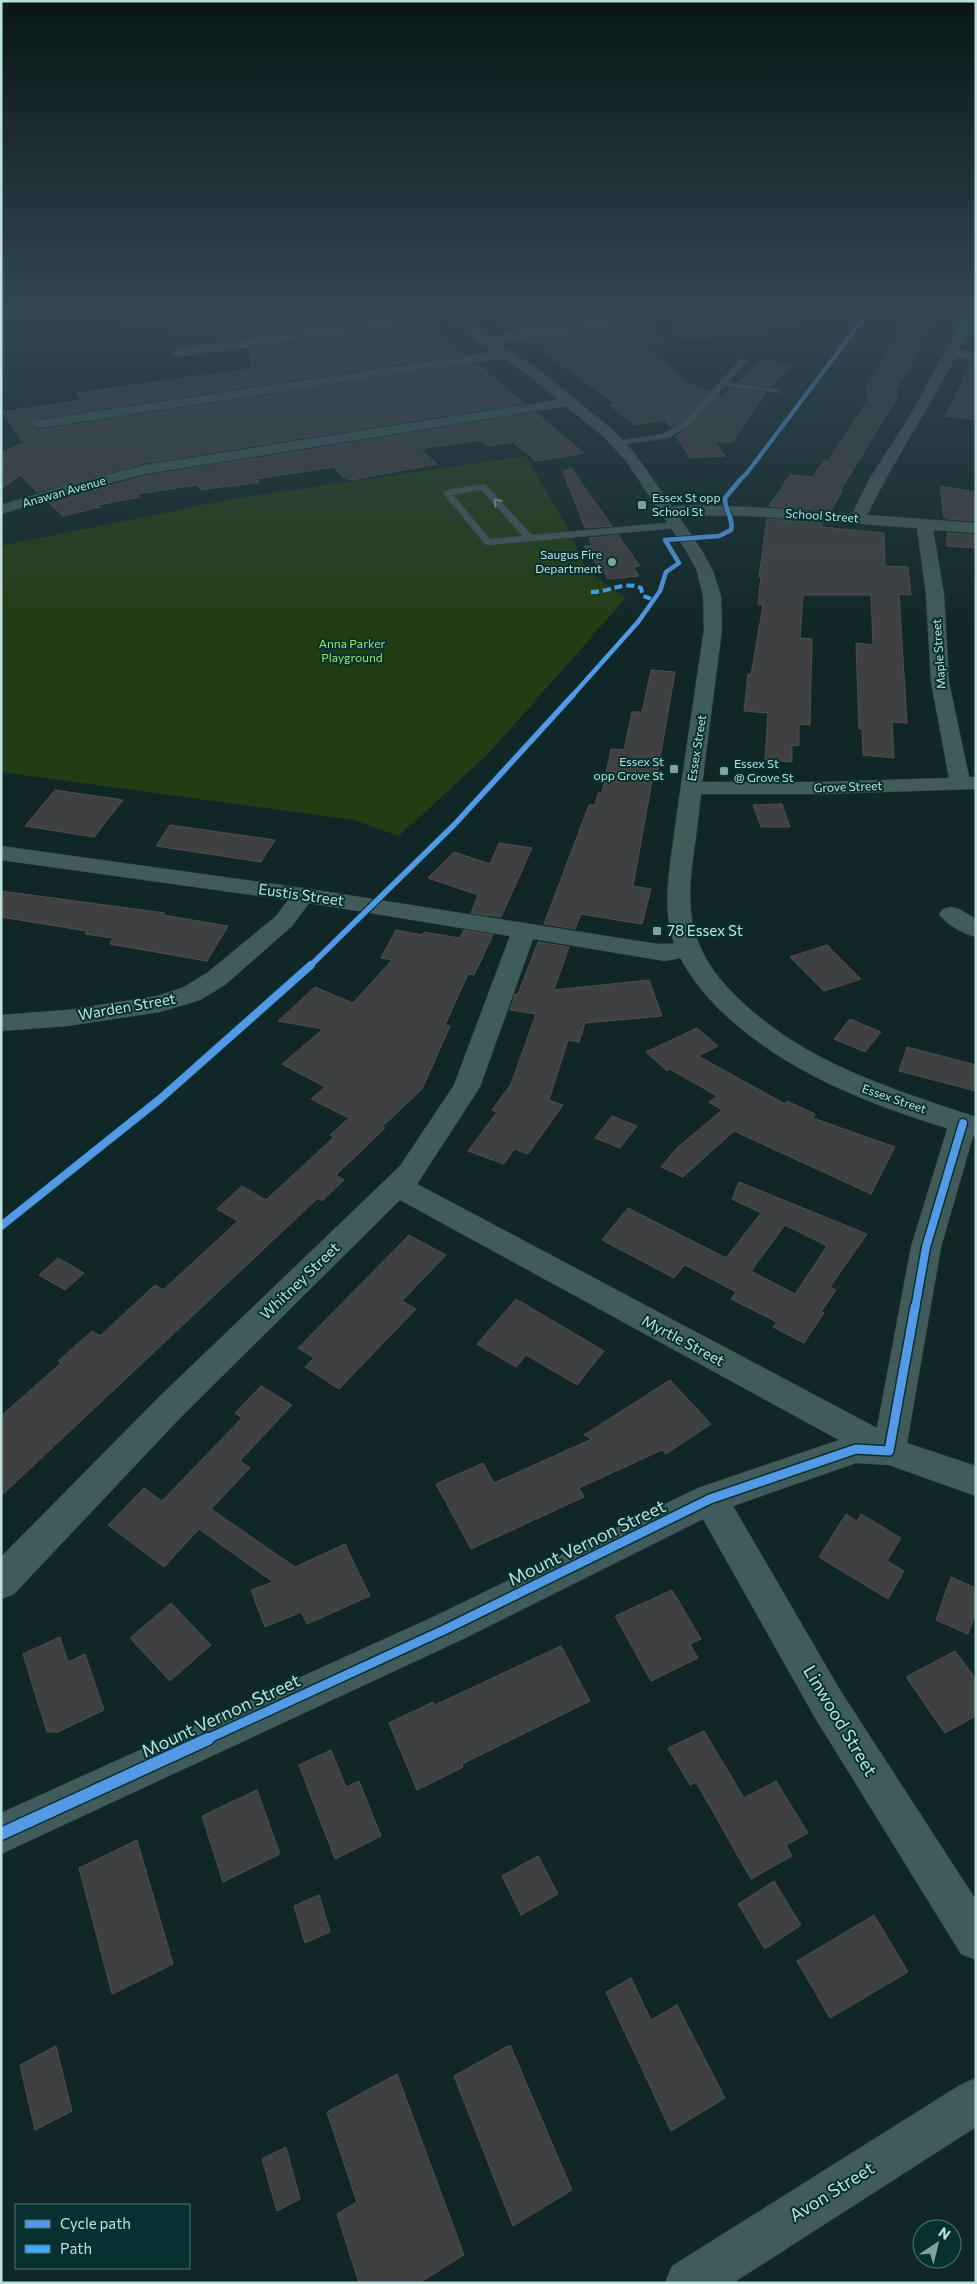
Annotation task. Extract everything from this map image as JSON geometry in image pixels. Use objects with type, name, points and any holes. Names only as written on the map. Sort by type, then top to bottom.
[{"type":"street","points":[[40,424],[83,418]]},
{"type":"street","name":"Anawan Avenue","points":[[3,510],[69,489],[145,470],[472,418]]},
{"type":"street","name":"Essex Street","points":[[587,418],[617,443],[631,458],[693,548],[706,571],[712,596],[710,663],[691,788],[679,885],[682,930],[699,970],[713,988],[752,1026],[806,1062],[866,1090],[969,1125]]},
{"type":"street","points":[[857,519],[878,478],[916,418]]},
{"type":"street","name":"School Street","points":[[672,519],[728,510],[976,528]]},
{"type":"street","name":"Maple Street","points":[[924,524],[936,594],[940,682],[968,783]]},
{"type":"street","name":"Grove Street","points":[[691,788],[820,788],[968,783]]},
{"type":"street","name":"Eustis Street","points":[[1,854],[304,895],[665,953],[689,950]]},
{"type":"street","name":"Warden Street","points":[[1,1023],[67,1018],[160,1004],[191,994],[216,979],[284,921],[304,895]]},
{"type":"street","points":[[951,914],[976,930]]},
{"type":"street","name":"Whitney Street","points":[[1,1582],[170,1407],[410,1173],[467,1088],[524,930]]},
{"type":"street","points":[[889,1452],[926,1247],[969,1125]]},
{"type":"street","name":"Myrtle Street","points":[[397,1186],[889,1452],[976,1481]]},
{"type":"street","name":"Mount Vernon Street","points":[[1,1834],[446,1629],[710,1499],[856,1449],[889,1452]]},
{"type":"street","name":"Linwood Street","points":[[710,1499],[827,1703],[976,1939]]},
{"type":"street","name":"Avon Street","points":[[689,2283],[976,2101]]},
{"type":"lane","points":[[617,443],[666,436],[687,423],[692,418]]},
{"type":"lane","points":[[530,538],[483,487],[447,493],[488,542],[530,538],[672,519]]},
{"type":"green space","name":"Anna Parker Playground","points":[[525,456],[568,528],[587,571],[626,598],[489,753],[399,836],[354,820],[1,772],[1,546],[232,499]]},
{"type":"building","points":[[7,418],[42,418],[30,425],[39,430],[121,418],[432,418],[145,463],[37,492],[20,475],[1,489],[1,453],[23,443]]},
{"type":"building","points":[[508,418],[542,418],[584,453],[536,461],[513,442],[487,446],[480,440],[420,449],[437,464],[351,480],[343,477],[333,467],[256,479],[259,482],[229,487],[201,490],[197,485],[137,494],[140,497],[98,505],[100,507],[63,516],[48,502],[145,476]]},
{"type":"building","points":[[626,418],[685,418],[670,427],[665,420],[636,425]]},
{"type":"building","points":[[699,418],[749,418],[732,442],[715,442],[725,456],[690,458],[676,436],[691,426]]},
{"type":"building","points":[[856,418],[885,418],[840,491],[842,491],[831,511],[769,506],[790,475],[813,477],[824,460],[828,461]]},
{"type":"building","points":[[957,418],[976,418],[976,420]]},
{"type":"building","points":[[571,468],[612,526],[585,528],[563,472]]},
{"type":"building","points":[[940,486],[976,492],[976,521],[947,519],[944,517]]},
{"type":"building","points":[[767,519],[823,523],[821,527],[884,533],[885,566],[908,567],[911,595],[899,594],[907,723],[892,722],[894,758],[863,755],[862,729],[859,729],[856,643],[873,645],[871,595],[803,595],[800,638],[812,639],[810,725],[799,724],[799,746],[792,745],[792,762],[765,760],[768,713],[744,711],[748,674],[751,675],[763,605],[758,604],[761,577],[759,577]]},
{"type":"building","points":[[947,533],[976,535],[976,548],[947,546]]},
{"type":"building","name":"Saugus Fire Department","points":[[618,535],[640,566],[633,567],[639,576],[608,579],[584,546],[592,546],[589,538]]},
{"type":"building","points":[[651,670],[675,672],[658,770],[654,770],[633,886],[651,889],[642,924],[581,914],[575,929],[544,924],[589,805],[595,805],[598,793],[602,793],[611,749],[624,750],[632,712],[642,712]]},
{"type":"building","points":[[55,790],[123,800],[94,837],[25,826]]},
{"type":"building","points":[[782,804],[790,827],[761,827],[753,805]]},
{"type":"building","points":[[170,825],[275,840],[261,862],[156,846]]},
{"type":"building","points":[[499,843],[532,848],[501,917],[471,913],[478,895],[428,878],[454,852],[490,864]]},
{"type":"building","points":[[1,891],[165,913],[163,915],[228,926],[207,961],[110,944],[113,938],[85,934],[87,931],[1,917]]},
{"type":"building","points":[[396,930],[422,935],[424,932],[460,938],[464,930],[493,935],[474,975],[468,974],[445,1025],[450,1026],[422,1089],[336,1175],[344,1180],[322,1201],[318,1198],[1,1496],[1,1416],[61,1363],[58,1361],[92,1331],[100,1336],[155,1285],[163,1290],[238,1221],[217,1209],[242,1186],[266,1200],[334,1137],[330,1135],[349,1118],[311,1099],[325,1087],[282,1064],[323,1029],[278,1021],[315,987],[353,1003],[392,960],[381,958]]},
{"type":"building","points":[[538,942],[569,947],[554,990],[649,980],[662,1016],[585,1023],[579,1042],[568,1040],[549,1100],[563,1105],[528,1154],[514,1149],[504,1164],[468,1151],[497,1112],[492,1110],[511,1084],[536,1014],[510,1010]]},
{"type":"building","points":[[827,945],[861,979],[824,991],[790,957]]},
{"type":"building","points":[[850,1019],[881,1032],[865,1052],[834,1039]]},
{"type":"building","points":[[697,1028],[718,1046],[698,1056],[785,1104],[787,1101],[815,1114],[813,1118],[895,1147],[871,1194],[734,1131],[683,1177],[661,1167],[677,1148],[722,1110],[709,1102],[717,1096],[670,1069],[667,1071],[646,1052]]},
{"type":"building","points":[[907,1047],[976,1065],[976,1091],[899,1071]]},
{"type":"building","points":[[612,1116],[637,1126],[620,1148],[595,1138]]},
{"type":"building","points":[[739,1182],[867,1234],[830,1287],[836,1290],[821,1312],[824,1313],[804,1343],[773,1327],[777,1322],[731,1299],[736,1292],[685,1265],[674,1278],[602,1240],[628,1208],[726,1258],[761,1213],[732,1199]],"holes":[[[785,1225],[827,1246],[795,1294],[751,1271]]]},
{"type":"building","points":[[409,1235],[446,1255],[402,1301],[416,1309],[339,1389],[305,1367],[314,1358],[298,1348]]},
{"type":"building","points":[[58,1258],[84,1273],[65,1290],[39,1275]]},
{"type":"building","points":[[516,1299],[604,1351],[577,1385],[526,1355],[516,1367],[477,1344]]},
{"type":"building","points":[[670,1380],[711,1424],[666,1454],[662,1450],[579,1488],[584,1497],[471,1549],[436,1484],[483,1463],[494,1483],[592,1439],[584,1435]]},
{"type":"building","points":[[261,1386],[292,1405],[240,1461],[250,1468],[211,1509],[295,1567],[345,1544],[370,1596],[307,1624],[301,1612],[265,1627],[251,1590],[273,1582],[199,1529],[164,1567],[108,1525],[144,1488],[162,1501],[242,1418],[235,1413]]},
{"type":"building","points":[[846,1514],[857,1521],[861,1514],[901,1538],[887,1561],[904,1571],[888,1599],[819,1557]]},
{"type":"building","points":[[951,1577],[976,1588],[976,1612],[968,1634],[936,1620]]},
{"type":"building","points":[[672,1590],[701,1639],[690,1644],[698,1658],[651,1681],[615,1616]]},
{"type":"building","points":[[171,1603],[211,1645],[170,1681],[130,1638]]},
{"type":"building","points":[[60,1637],[68,1662],[85,1654],[104,1710],[58,1732],[47,1732],[23,1654]]},
{"type":"building","points":[[561,1646],[590,1701],[462,1764],[463,1767],[417,1790],[389,1723],[433,1702],[435,1705]]},
{"type":"building","points":[[955,1651],[976,1679],[976,1716],[945,1733],[906,1677]]},
{"type":"building","points":[[704,1731],[744,1798],[776,1781],[808,1833],[786,1845],[792,1856],[751,1879],[696,1782],[690,1785],[668,1748]]},
{"type":"building","points":[[331,1750],[346,1787],[359,1781],[381,1836],[335,1859],[299,1765]]},
{"type":"building","points":[[257,1790],[280,1854],[223,1882],[202,1816]]},
{"type":"building","points":[[137,1840],[173,1964],[112,1994],[79,1868]]},
{"type":"building","points":[[538,1856],[558,1894],[521,1915],[502,1876]]},
{"type":"building","points":[[774,1881],[801,1925],[765,1949],[738,1904]]},
{"type":"building","points":[[319,1895],[330,1932],[305,1943],[294,1906]]},
{"type":"building","points":[[874,1915],[908,1972],[830,2018],[797,1961]]},
{"type":"building","points":[[631,1978],[651,2020],[677,2005],[725,2098],[671,2131],[606,1992]]},
{"type":"building","points":[[510,2045],[572,2190],[513,2226],[454,2076]]},
{"type":"building","points":[[56,2046],[72,2111],[35,2130],[20,2065]]},
{"type":"building","points":[[397,2074],[464,2255],[419,2283],[359,2283],[337,2214],[357,2202],[327,2112]]},
{"type":"building","points":[[286,2147],[300,2199],[277,2211],[262,2159]]},
{"type":"marked path","points":[[591,592],[604,591],[629,584],[641,588],[643,596],[654,600]]},
{"type":"cycle path","points":[[1,1226],[160,1099],[305,971],[454,825],[638,622],[660,591],[666,572],[679,563],[665,540],[719,536],[731,530],[732,522],[726,507],[725,498],[747,473],[789,418]]},
{"type":"cycle path","points":[[1,1834],[446,1629],[710,1499],[856,1449],[889,1451],[926,1247],[963,1123]]},
{"type":"place","name":"Essex St opp School St","points":[[642,505]]},
{"type":"place","name":"Saugus Fire Department","points":[[612,562]]},
{"type":"place","name":"Essex St opp Grove St","points":[[674,769]]},
{"type":"place","name":"Essex St @ Grove St","points":[[724,771]]},
{"type":"place","name":"78 Essex St","points":[[657,931]]}]
